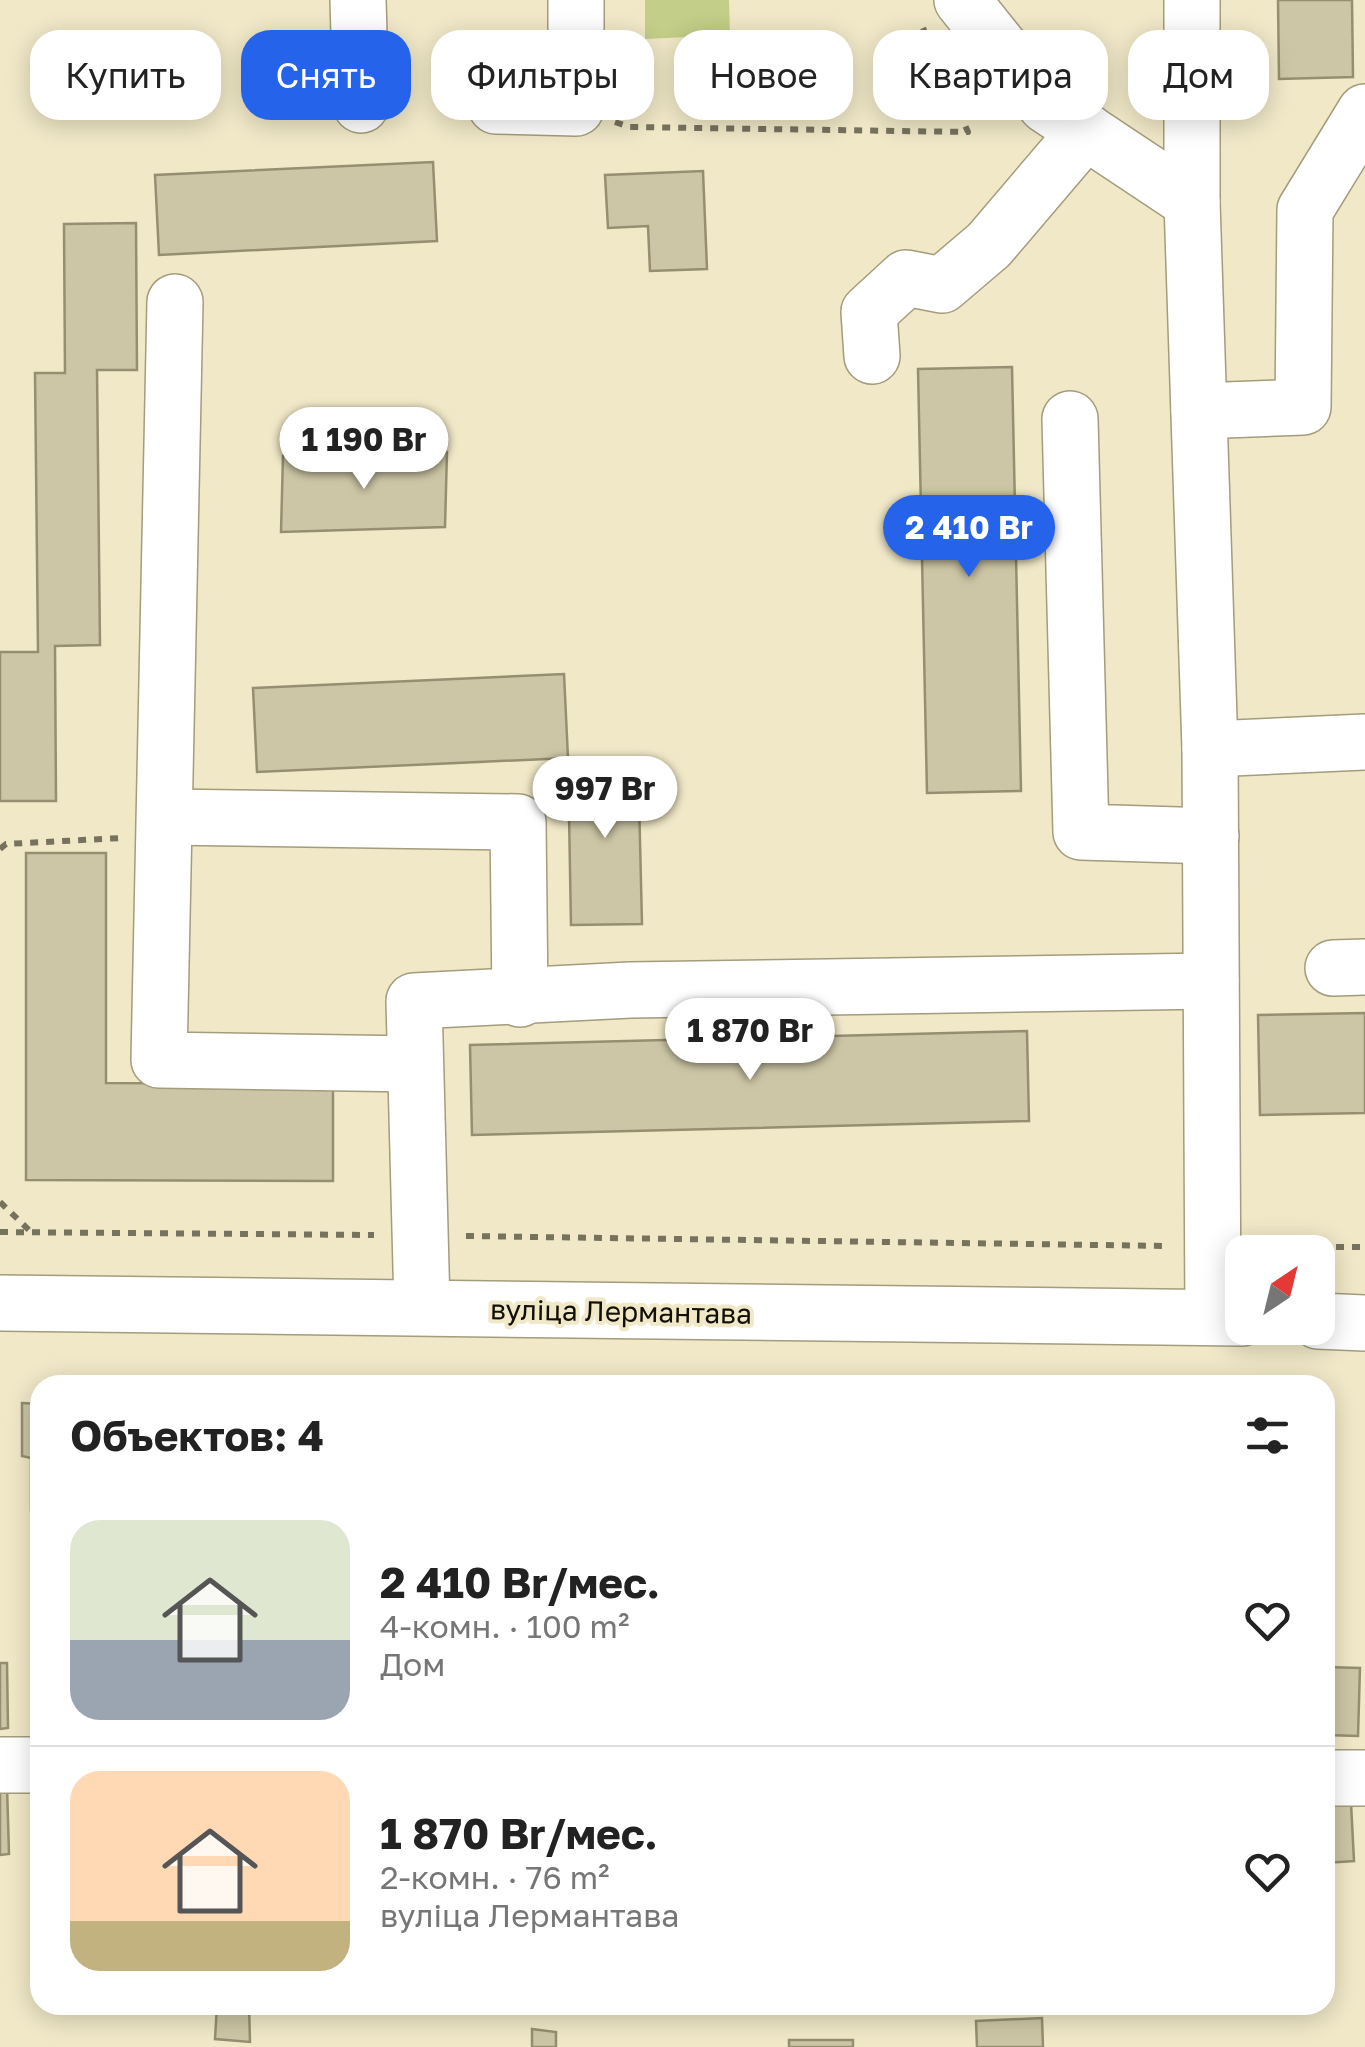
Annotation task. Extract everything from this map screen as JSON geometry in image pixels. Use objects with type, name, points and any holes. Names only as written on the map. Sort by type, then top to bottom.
[{"type":"street","points":[[358,0],[359,30]]},
{"type":"street","points":[[576,0],[576,30]]},
{"type":"street","points":[[1192,0],[1192,202],[1210,749],[1212,1247],[1225,1305]]},
{"type":"street","points":[[940,8],[1046,105],[1192,202]]},
{"type":"street","points":[[1199,411],[1302,406],[1305,210],[1365,112]]},
{"type":"street","points":[[872,356],[869,312],[906,278],[942,286],[989,245],[1086,131]]},
{"type":"street","points":[[175,302],[159,1060],[414,1064]]},
{"type":"street","points":[[1070,419],[1081,832],[1211,836]]},
{"type":"street","points":[[1210,749],[1365,742]]},
{"type":"street","points":[[165,827],[518,822],[520,999]]},
{"type":"street","points":[[422,1306],[414,1001],[520,999],[630,990],[1211,981]]},
{"type":"street","name":"вуліца Лермантава","points":[[0,1303],[1225,1318]]},
{"type":"street","points":[[1335,1322],[1365,1323]]},
{"type":"street","points":[[0,1765],[30,1765]]},
{"type":"street","points":[[1335,1778],[1365,1778]]},
{"type":"path","points":[[610,120],[630,127],[968,132],[940,8]]},
{"type":"path","points":[[2,846],[165,827]]},
{"type":"path","points":[[0,1202],[30,1232]]},
{"type":"path","points":[[0,1232],[1365,1247]]},
{"type":"green space","points":[[645,0],[729,0],[730,30],[674,30],[674,38],[654,39],[654,30],[645,30]]},
{"type":"building","points":[[1278,0],[1352,0],[1353,77],[1279,79]]},
{"type":"building","points":[[433,162],[437,241],[159,255],[155,175]]},
{"type":"building","points":[[703,171],[707,269],[650,271],[648,226],[608,228],[605,175]]},
{"type":"building","points":[[136,223],[137,370],[97,370],[100,645],[55,646],[56,801],[0,801],[0,652],[38,652],[35,373],[65,373],[64,224]]},
{"type":"building","points":[[1012,367],[1021,791],[927,793],[918,369]]},
{"type":"building","points":[[447,452],[445,527],[281,532],[283,456]]},
{"type":"building","points":[[564,674],[568,758],[257,772],[253,688]]},
{"type":"building","points":[[568,758],[638,758],[642,924],[571,925]]},
{"type":"building","points":[[26,853],[106,853],[106,1083],[333,1084],[333,1181],[26,1180]]},
{"type":"building","points":[[1365,1013],[1365,1113],[1260,1115],[1258,1015]]},
{"type":"building","points":[[1027,1031],[1029,1121],[472,1135],[470,1045]]},
{"type":"building","points":[[22,1403],[30,1403],[30,1458],[22,1456]]},
{"type":"building","points":[[0,1663],[7,1663],[8,1728],[0,1729]]},
{"type":"building","points":[[1335,1667],[1360,1668],[1358,1736],[1335,1735]]},
{"type":"building","points":[[7,1786],[9,1854],[0,1855],[0,1787]]},
{"type":"building","points":[[1351,1803],[1354,1861],[1335,1862],[1335,1804]]},
{"type":"building","points":[[216,2015],[249,2015],[250,2042],[215,2039]]},
{"type":"building","points":[[1042,2018],[1043,2047],[977,2047],[976,2021]]},
{"type":"building","points":[[532,2029],[556,2032],[556,2047],[532,2047]]},
{"type":"building","points":[[789,2040],[853,2040],[853,2047],[789,2047]]}]
